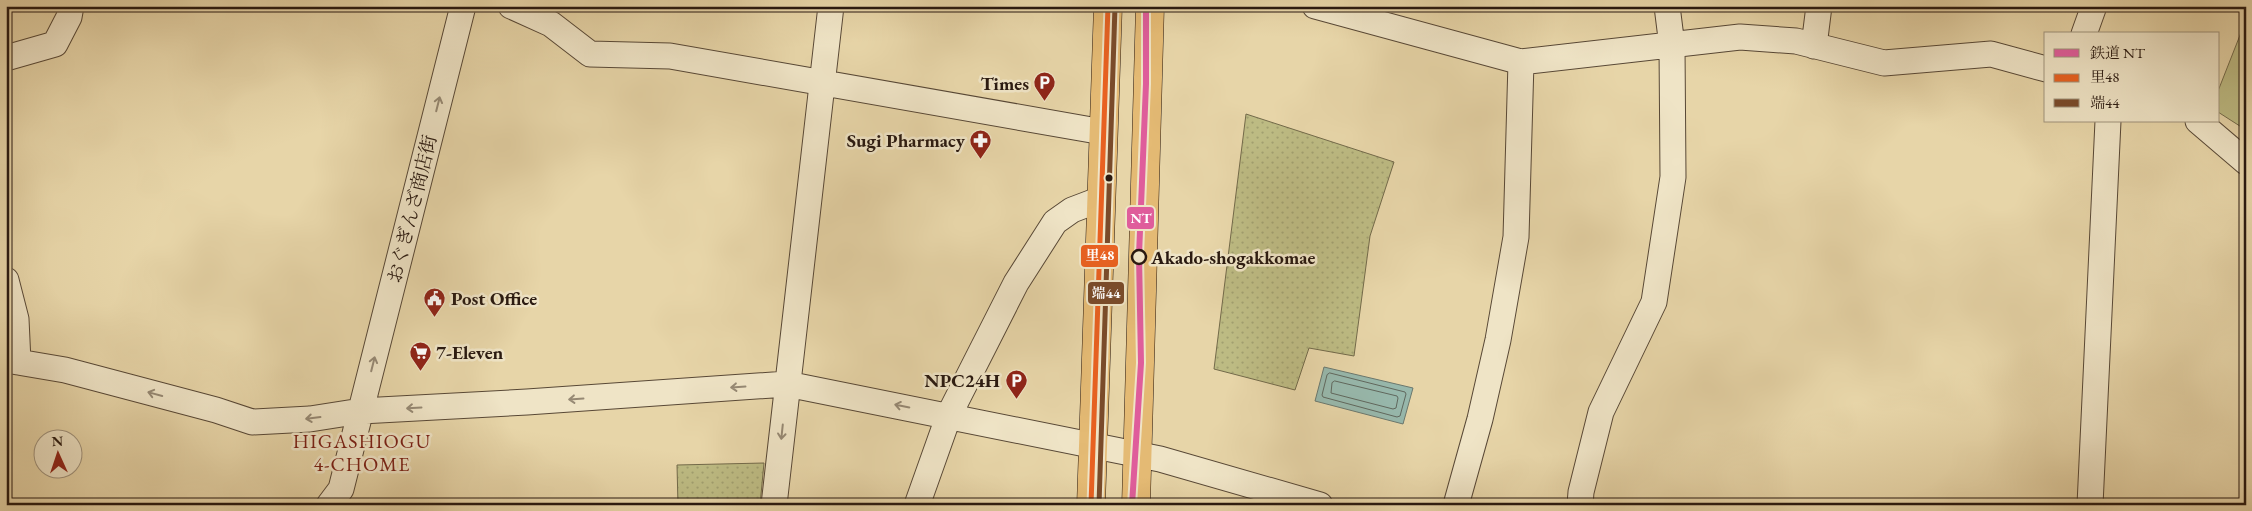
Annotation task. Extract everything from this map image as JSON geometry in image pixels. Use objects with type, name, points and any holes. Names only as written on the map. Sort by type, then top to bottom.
[{"type":"main road","points":[[1091,505],[1108,6]]},
{"type":"main road","points":[[1136,505],[1150,6]]},
{"type":"street","points":[[6,58],[55,44],[69,17],[71,6]]},
{"type":"street","name":"おぐぎんざ商店街","points":[[330,505],[341,489],[463,6]]},
{"type":"street","points":[[511,6],[551,24],[590,54],[670,56],[1103,132]]},
{"type":"street","points":[[774,505],[831,6]]},
{"type":"street","points":[[1315,6],[1521,62],[1740,37],[1796,41],[1884,63],[1991,54],[2044,68]]},
{"type":"street","points":[[1580,505],[1581,492],[1601,412],[1654,302],[1673,177],[1672,46],[1667,6]]},
{"type":"street","points":[[1814,46],[1819,6]]},
{"type":"street","points":[[2085,32],[2094,6]]},
{"type":"street","points":[[1456,505],[1480,419],[1498,340],[1516,237],[1521,62]]},
{"type":"street","points":[[2090,505],[2108,122]]},
{"type":"street","points":[[2199,122],[2246,162]]},
{"type":"street","points":[[916,505],[950,415],[1016,283],[1055,222],[1072,210],[1101,199]]},
{"type":"street","points":[[6,280],[16,319],[12,361],[75,373],[216,410],[252,422],[310,419],[361,411],[527,402],[787,384],[950,415],[1136,454],[1320,505]]},
{"type":"shaded area","points":[[2246,20],[2246,130],[2220,113],[2220,86]]},
{"type":"shaded area","points":[[1246,114],[1394,162],[1370,236],[1354,356],[1309,348],[1295,390],[1214,369]]},
{"type":"shaded area","points":[[764,463],[760,505],[678,505],[677,465]]},
{"type":"water","points":[[1324,367],[1413,388],[1403,424],[1315,401]]},
{"type":"rail line","name":"NT","points":[[1132,505],[1141,363],[1139,255],[1146,84],[1146,6]]},
{"type":"transit line","name":"里48","points":[[1091,505],[1108,6]]},
{"type":"transit line","name":"端44","points":[[1099,505],[1115,6]]},
{"type":"place","name":"Times","points":[[1045,102]]},
{"type":"place","name":"Sugi Pharmacy","points":[[981,159]]},
{"type":"place","name":"Akado-shogakkomae","points":[[1139,257]]},
{"type":"place","name":"Post Office","points":[[435,317]]},
{"type":"place","name":"7-Eleven","points":[[420,371]]},
{"type":"place","name":"NPC24H","points":[[1016,399]]},
{"type":"district","name":"HIGASHIOGU 4-CHOME","points":[[362,452]]}]
